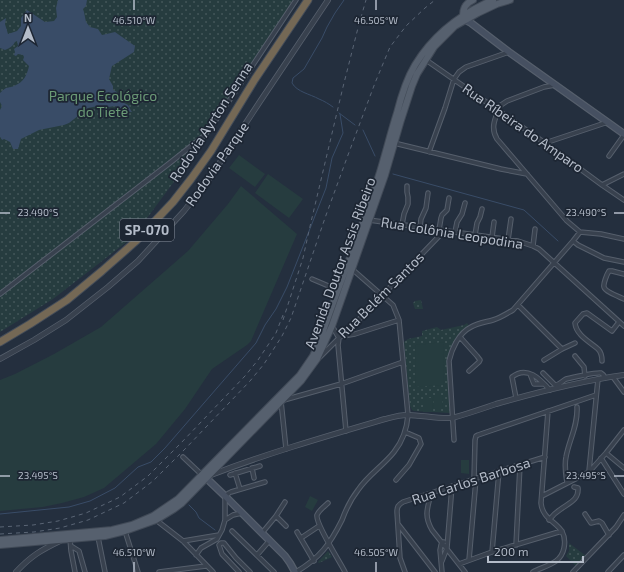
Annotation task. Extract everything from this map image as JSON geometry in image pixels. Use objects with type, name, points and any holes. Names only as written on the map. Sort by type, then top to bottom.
[{"type":"highway","name":"Rodovia Ayrton Senna","points":[[0,342],[67,300],[136,241],[168,207],[211,151],[255,79],[308,0]]},
{"type":"main road","points":[[473,0],[470,1],[464,8],[467,18],[509,52],[624,134]]},
{"type":"main road","name":"Avenida Doutor Assis Ribeiro","points":[[467,18],[493,0]]},
{"type":"main road","name":"Avenida Doutor Assis Ribeiro","points":[[0,545],[98,537],[125,532],[156,520],[182,503],[300,375],[313,356],[380,173],[402,94],[414,66],[423,58],[441,32],[502,1],[510,0]]},
{"type":"main road","name":"Avenida Doutor Assis Ribeiro","points":[[206,476],[222,462],[301,381],[317,358],[332,326],[385,175],[412,86],[423,58]]},
{"type":"main road","points":[[0,540],[112,530],[132,525],[153,516],[178,499],[206,476],[228,494],[242,513],[285,556],[296,572]]},
{"type":"street","points":[[0,294],[204,135],[221,113],[296,0]]},
{"type":"street","name":"Rodovia Parque","points":[[0,359],[66,320],[104,291],[138,261],[174,222],[209,179],[328,0]]},
{"type":"street","points":[[429,152],[454,79],[459,72],[464,68],[509,52]]},
{"type":"street","name":"Rua Ríbeira do Amparo","points":[[423,58],[546,143],[624,200]]},
{"type":"street","points":[[553,83],[507,101],[501,105],[497,110],[493,124],[495,136],[501,145],[567,221],[580,232],[601,234],[624,239]]},
{"type":"street","points":[[546,143],[608,122]]},
{"type":"street","points":[[609,156],[624,134]]},
{"type":"street","points":[[394,143],[527,174]]},
{"type":"street","points":[[602,185],[624,174]]},
{"type":"street","points":[[402,225],[408,204],[406,192],[407,186]]},
{"type":"street","points":[[420,227],[421,219],[426,208],[428,193]]},
{"type":"street","points":[[439,230],[441,218],[447,210],[449,198]]},
{"type":"street","points":[[456,232],[457,222],[462,214],[465,203]]},
{"type":"street","points":[[475,235],[482,209]]},
{"type":"street","points":[[508,240],[511,219]]},
{"type":"street","name":"Rua Colônia Leopodina","points":[[369,220],[518,241],[533,246],[539,249],[624,326]]},
{"type":"street","points":[[492,237],[494,222]]},
{"type":"street","points":[[533,246],[536,229]]},
{"type":"street","name":"Rua Belém Santos","points":[[317,358],[383,296],[444,231]]},
{"type":"street","points":[[454,440],[449,361],[451,352],[460,337],[471,327],[505,315],[513,310],[580,232]]},
{"type":"street","points":[[573,241],[604,258],[624,262]]},
{"type":"street","points":[[296,572],[314,561],[329,543],[358,489],[365,480],[395,451],[405,432],[408,415],[399,320],[393,305],[352,269]]},
{"type":"street","points":[[624,274],[609,271],[604,288],[608,292],[624,299]]},
{"type":"street","points":[[312,279],[338,290]]},
{"type":"street","points":[[518,304],[562,348]]},
{"type":"street","points":[[602,361],[598,350],[584,338],[575,326],[575,322],[583,314],[588,314],[612,330],[619,322]]},
{"type":"street","points":[[340,337],[355,334],[399,320]]},
{"type":"street","points":[[332,326],[340,337]]},
{"type":"street","points":[[340,337],[338,345],[346,430]]},
{"type":"street","points":[[460,337],[480,360],[469,372]]},
{"type":"street","points":[[544,360],[562,348],[575,343]]},
{"type":"street","points":[[575,356],[584,367],[585,376]]},
{"type":"street","points":[[286,449],[282,401],[341,384],[403,362]]},
{"type":"street","points":[[516,398],[512,377],[516,374],[524,372],[530,373],[550,390]]},
{"type":"street","points":[[530,373],[534,384],[544,384]]},
{"type":"street","points":[[543,373],[555,385],[559,385],[567,379],[601,373],[605,378]]},
{"type":"street","points":[[183,457],[206,476],[286,449],[385,419],[408,415],[444,419],[452,418],[516,398],[598,379],[624,375]]},
{"type":"street","points":[[613,377],[624,392]]},
{"type":"street","points":[[588,472],[598,379]]},
{"type":"street","points":[[469,560],[475,479],[476,436],[596,395]]},
{"type":"street","points":[[567,483],[565,466],[566,457],[575,428],[577,407]]},
{"type":"street","points":[[533,572],[559,558],[565,544],[562,531],[555,523],[549,520],[542,509],[548,411]]},
{"type":"street","points":[[542,496],[588,472],[624,431]]},
{"type":"street","points":[[396,480],[409,465],[421,444],[420,438],[405,432]]},
{"type":"street","points":[[606,453],[624,468]]},
{"type":"street","name":"Rua Carlos Barbosa","points":[[397,523],[398,506],[403,502],[545,457]]},
{"type":"street","points":[[601,458],[624,494]]},
{"type":"street","points":[[222,462],[225,465],[237,465]]},
{"type":"street","points":[[516,545],[520,464]]},
{"type":"street","points":[[230,475],[260,466]]},
{"type":"street","points":[[252,468],[254,478]]},
{"type":"street","points":[[492,552],[499,471]]},
{"type":"street","points":[[235,473],[240,489]]},
{"type":"street","points":[[196,555],[201,548],[214,541],[222,530],[225,520],[228,494],[265,482]]},
{"type":"street","points":[[442,559],[446,550],[452,486]]},
{"type":"street","points":[[549,520],[558,511],[575,499],[578,488],[574,487]]},
{"type":"street","points":[[431,494],[427,512],[428,522],[446,550],[465,572]]},
{"type":"street","points":[[262,533],[285,502]]},
{"type":"street","points":[[328,503],[319,511],[317,518],[345,572]]},
{"type":"street","points":[[225,520],[233,515],[242,513]]},
{"type":"street","points":[[585,514],[591,524],[599,521],[601,522],[609,535]]},
{"type":"street","points":[[573,572],[609,535],[624,515]]},
{"type":"street","points":[[276,516],[286,526]]},
{"type":"street","points":[[156,520],[183,541],[213,572]]},
{"type":"street","points":[[397,523],[400,558],[405,572]]},
{"type":"street","points":[[397,523],[435,572]]},
{"type":"street","points":[[301,538],[320,526]]},
{"type":"street","points":[[232,531],[274,572]]},
{"type":"street","points":[[459,564],[492,552],[562,531]]},
{"type":"street","points":[[125,532],[138,572]]},
{"type":"street","points":[[297,532],[314,561]]},
{"type":"street","points":[[183,541],[219,535]]},
{"type":"street","points":[[98,537],[105,572]]},
{"type":"street","points":[[70,539],[75,572]]},
{"type":"street","points":[[18,571],[32,556],[63,540]]},
{"type":"street","points":[[257,555],[270,540]]},
{"type":"street","points":[[239,572],[222,554],[219,544],[222,542],[250,572]]},
{"type":"street","points":[[442,542],[447,542]]},
{"type":"street","points":[[442,542],[440,550],[442,572]]},
{"type":"street","points":[[71,546],[79,551],[85,572]]},
{"type":"street","points":[[440,550],[446,550]]},
{"type":"street","points":[[608,572],[624,554]]},
{"type":"street","points":[[442,559],[445,556],[452,556]]},
{"type":"street","points":[[159,572],[206,566]]},
{"type":"green space","name":"Parque Ecológico do Tietê","points":[[0,0],[293,0],[193,156],[133,237],[53,299],[0,332]]},
{"type":"green space","points":[[239,155],[265,174],[255,187],[229,168]]},
{"type":"green space","points":[[268,174],[303,199],[289,218],[255,193]]},
{"type":"green space","points":[[241,186],[297,234],[251,341],[212,369],[185,409],[156,444],[104,488],[84,497],[62,503],[43,507],[0,511],[0,380],[54,354],[101,327],[188,251],[228,204]]},
{"type":"green space","points":[[421,300],[423,309],[415,309],[413,303]]},
{"type":"green space","points":[[467,323],[469,326],[455,341],[449,353],[448,389],[450,413],[412,410],[410,406],[404,342],[408,339],[422,336],[422,331],[437,327],[441,330]]},
{"type":"green space","points":[[444,342],[443,385],[415,387],[416,345]]},
{"type":"green space","points":[[433,395],[442,395],[443,408],[434,408]]},
{"type":"green space","points":[[423,398],[432,398],[433,412],[423,412]]},
{"type":"green space","points":[[461,460],[469,460],[469,474],[461,473]]},
{"type":"green space","points":[[310,496],[318,500],[312,511],[305,507]]},
{"type":"green space","points":[[569,543],[586,556],[576,566],[566,556],[569,551]]},
{"type":"green space","points":[[328,551],[332,557],[319,563],[318,562]]},
{"type":"water","points":[[58,0],[87,0],[86,6],[83,9],[86,22],[90,27],[98,29],[102,35],[115,32],[135,46],[134,52],[112,66],[109,79],[113,86],[113,90],[117,92],[119,100],[128,105],[132,112],[122,111],[115,106],[103,108],[98,106],[88,108],[69,123],[39,130],[21,139],[18,149],[13,149],[10,142],[4,139],[2,140],[0,137],[0,110],[2,106],[0,102],[0,93],[6,88],[14,86],[23,80],[29,66],[23,60],[23,55],[14,55],[14,49],[18,46],[17,41],[5,50],[0,48],[0,22],[6,18],[5,24],[8,34],[17,31],[21,26],[21,18],[27,10],[45,22],[54,21],[57,17],[56,8]]},
{"type":"waterway","points":[[333,107],[300,91],[292,83],[293,78],[304,69],[335,13],[344,0]]},
{"type":"waterway","points":[[339,113],[355,125]]},
{"type":"waterway","points":[[0,514],[69,507],[90,501],[115,488],[138,467],[151,462],[165,448],[256,343],[287,287],[326,188],[332,158],[343,133],[340,114]]},
{"type":"waterway","points":[[363,130],[375,156]]},
{"type":"waterway","points":[[393,174],[524,210],[558,241]]},
{"type":"waterway","points":[[189,505],[196,512],[199,518],[215,530]]},
{"type":"railway","points":[[283,320],[303,258],[343,87],[366,0]]},
{"type":"railway","points":[[0,534],[34,532],[60,528],[88,520],[124,503],[153,481],[250,381],[264,364],[282,336],[291,318],[348,155],[390,47],[406,26],[435,0]]},
{"type":"railway","points":[[0,527],[33,525],[58,521],[86,513],[120,497],[148,476],[245,376],[276,333],[283,315]]}]
